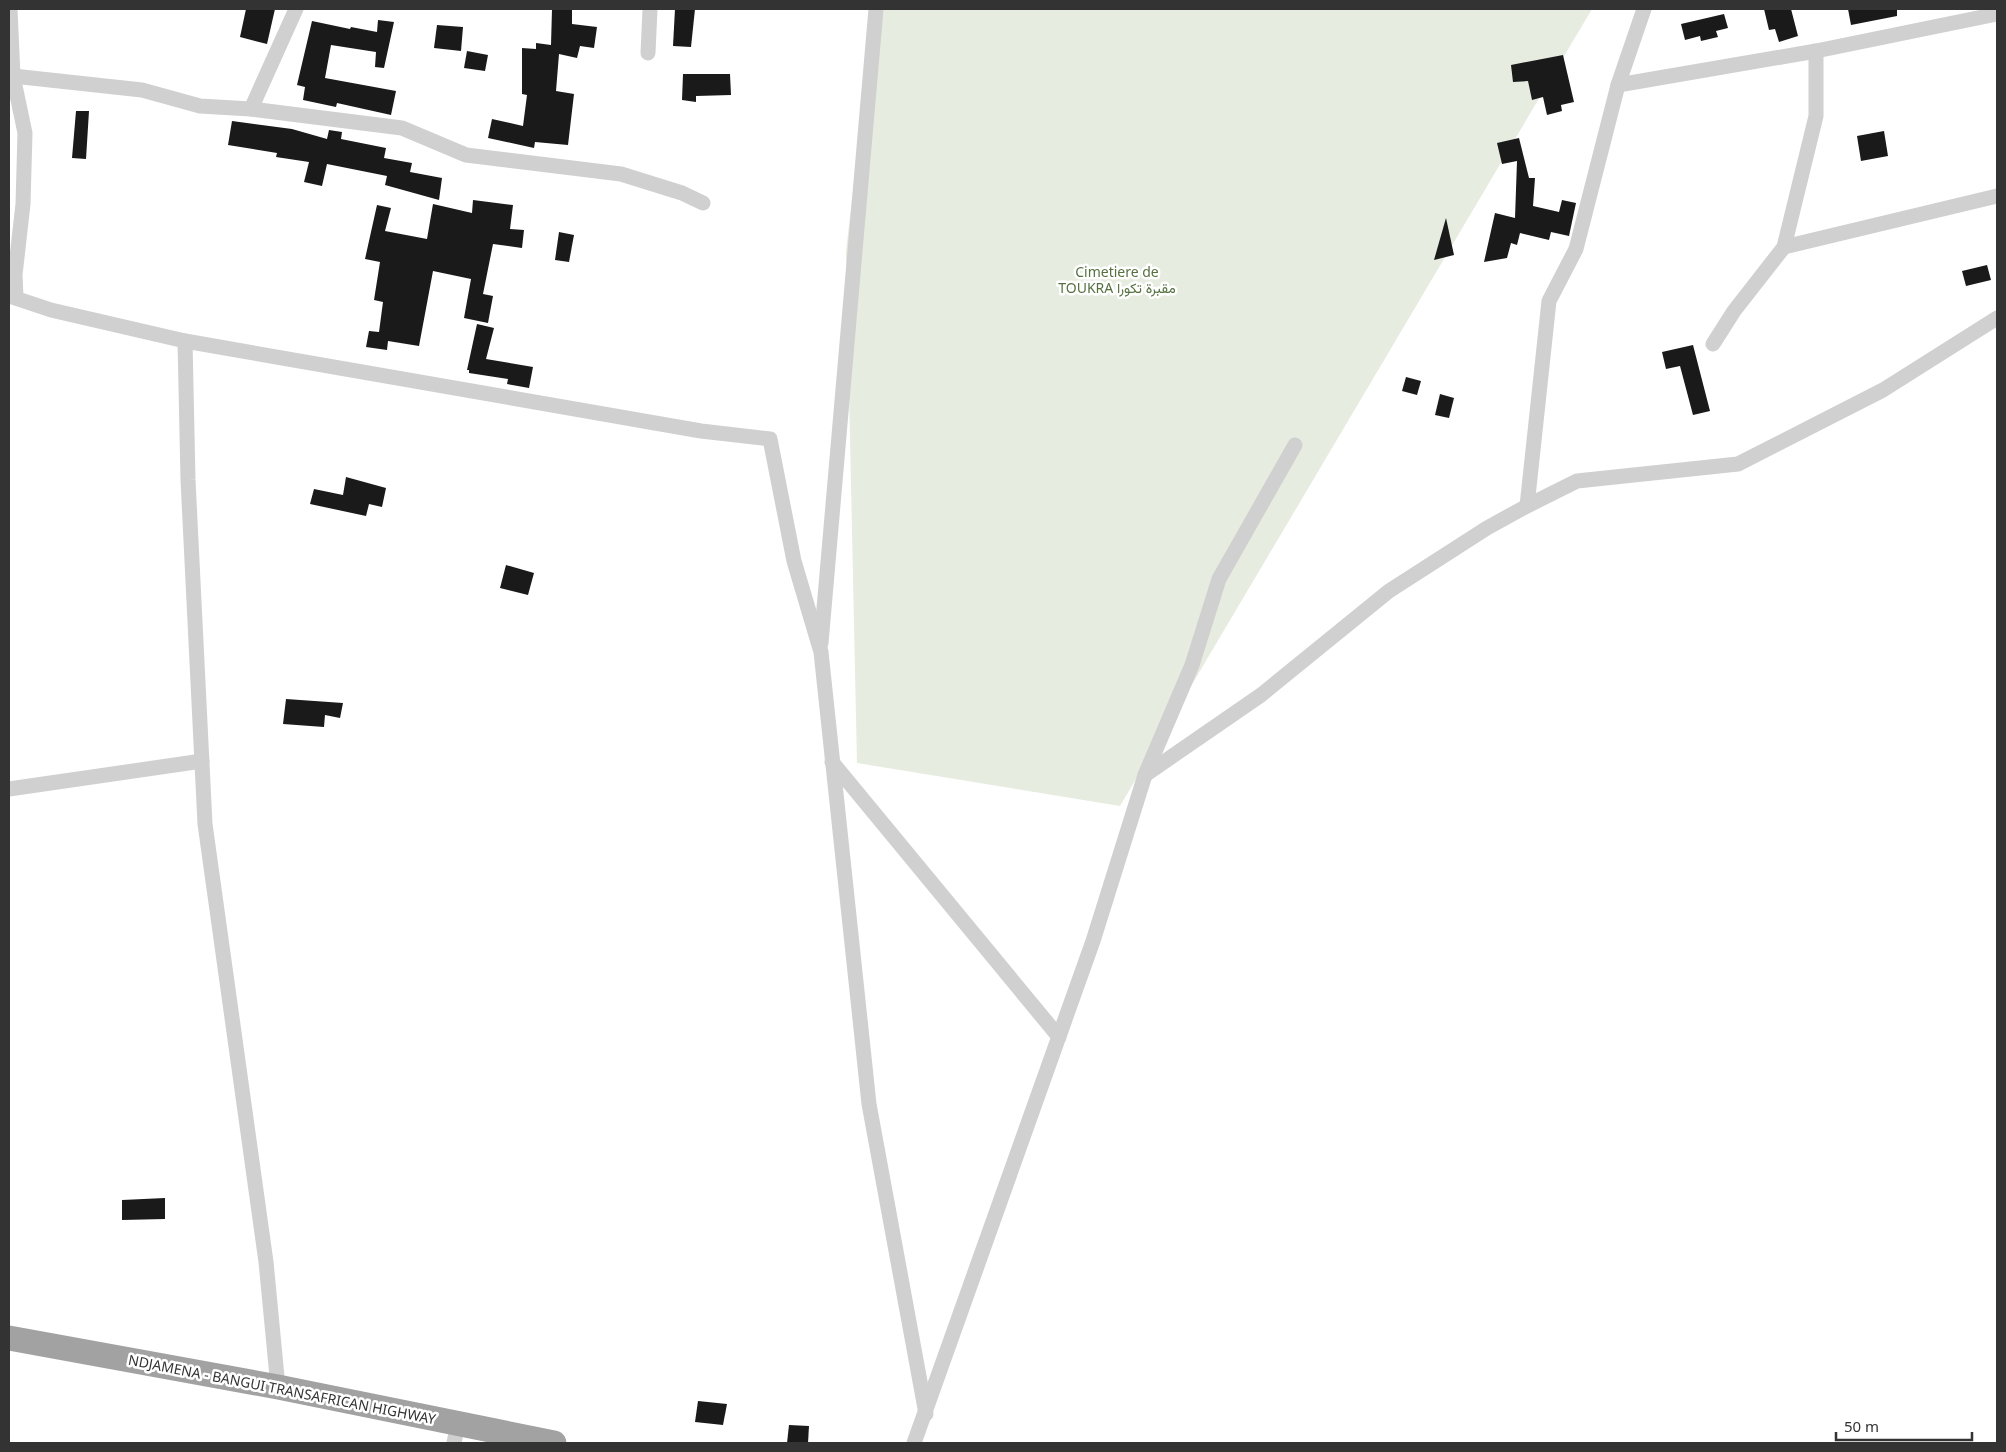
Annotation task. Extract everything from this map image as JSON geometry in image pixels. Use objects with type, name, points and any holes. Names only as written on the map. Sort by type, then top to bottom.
[{"type":"highway","name":"NDJAMENA - BANGUI TRANSAFRICAN HIGHWAY","points":[[9,1338],[278,1387],[456,1433],[554,1443]]},
{"type":"street","points":[[10,9],[13,76],[25,133],[23,204],[12,297],[51,310],[185,341],[701,431],[770,438],[794,561],[820,652],[869,1104],[926,1414]]},
{"type":"street","points":[[251,109],[296,9]]},
{"type":"street","points":[[648,53],[650,9]]},
{"type":"street","points":[[820,652],[876,9]]},
{"type":"street","points":[[1527,506],[1549,301],[1576,249],[1618,85],[1644,9]]},
{"type":"street","points":[[1618,85],[1816,51],[1997,14]]},
{"type":"street","points":[[1713,344],[1734,311],[1784,247],[1816,116],[1816,51]]},
{"type":"street","points":[[13,76],[142,90],[200,106],[251,109],[402,128],[466,155],[621,174],[682,193],[703,204]]},
{"type":"street","points":[[1784,247],[1997,196]]},
{"type":"street","points":[[1145,775],[1261,695],[1389,592],[1487,528],[1527,506],[1577,481],[1738,464],[1882,390],[1997,318]]},
{"type":"street","points":[[185,341],[188,480],[205,824],[266,1262],[278,1387]]},
{"type":"street","points":[[914,1443],[926,1414],[1093,941],[1145,775],[1192,664],[1219,579],[1295,445]]},
{"type":"street","points":[[9,788],[202,760]]},
{"type":"street","points":[[832,762],[1059,1037]]},
{"type":"green space","name":"Cimetiere de TOUKRA مقبرة تكورا","points":[[874,9],[1592,9],[1120,806],[857,763],[846,251]]},
{"type":"building","points":[[246,9],[275,9],[267,44],[240,37]]},
{"type":"building","points":[[552,9],[572,9],[572,24],[597,27],[594,48],[580,46],[577,58],[559,54],[556,91],[574,94],[568,145],[535,142],[534,148],[488,138],[492,119],[523,126],[527,95],[522,94],[522,48],[536,49],[536,43],[551,45]]},
{"type":"building","points":[[675,9],[695,9],[691,47],[673,46]]},
{"type":"building","points":[[1764,9],[1791,9],[1798,36],[1779,42],[1775,29],[1769,30]]},
{"type":"building","points":[[1848,9],[1897,9],[1897,16],[1851,25]]},
{"type":"building","points":[[1724,14],[1728,28],[1716,31],[1718,37],[1701,41],[1700,36],[1685,40],[1681,24]]},
{"type":"building","points":[[378,20],[394,22],[384,68],[375,67],[376,52],[331,45],[325,78],[396,91],[391,115],[337,103],[336,107],[303,100],[305,87],[297,85],[312,21],[350,29],[351,27],[377,32]]},
{"type":"building","points":[[437,25],[463,27],[461,51],[434,48]]},
{"type":"building","points":[[467,51],[488,55],[485,71],[464,68]]},
{"type":"building","points":[[1563,55],[1574,102],[1561,105],[1562,111],[1547,115],[1543,97],[1532,100],[1528,81],[1513,82],[1511,65]]},
{"type":"building","points":[[683,74],[730,74],[731,95],[696,96],[696,102],[682,100]]},
{"type":"building","points":[[76,111],[89,111],[86,159],[72,158]]},
{"type":"building","points":[[232,121],[292,129],[327,139],[329,130],[342,132],[341,139],[386,148],[384,158],[412,163],[410,172],[442,178],[439,200],[385,185],[387,176],[327,164],[322,186],[304,182],[309,162],[276,157],[277,153],[228,145]]},
{"type":"building","points":[[1884,131],[1888,156],[1861,161],[1857,136]]},
{"type":"building","points":[[1519,138],[1529,178],[1535,178],[1533,206],[1559,212],[1562,200],[1576,203],[1569,236],[1551,232],[1549,240],[1520,233],[1517,245],[1511,243],[1507,258],[1484,262],[1495,213],[1515,218],[1517,161],[1502,164],[1497,143]]},
{"type":"building","points":[[473,200],[513,205],[510,229],[524,230],[522,248],[493,244],[483,294],[493,296],[488,323],[464,318],[471,279],[433,271],[419,346],[388,341],[387,350],[366,347],[369,331],[379,332],[383,302],[374,300],[380,262],[365,259],[377,205],[391,208],[385,231],[427,239],[433,204],[472,213]]},
{"type":"building","points":[[1446,218],[1454,255],[1434,260]]},
{"type":"building","points":[[559,232],[574,235],[569,262],[555,260]]},
{"type":"building","points":[[1987,265],[1991,280],[1966,286],[1962,271]]},
{"type":"building","points":[[477,324],[494,328],[486,359],[533,367],[529,388],[507,384],[508,379],[469,373],[469,370],[467,370]]},
{"type":"building","points":[[1693,345],[1710,411],[1693,415],[1680,366],[1666,369],[1662,352]]},
{"type":"building","points":[[1406,377],[1421,381],[1417,395],[1402,391]]},
{"type":"building","points":[[1440,394],[1454,398],[1449,418],[1435,415]]},
{"type":"building","points":[[346,477],[386,488],[382,507],[369,504],[366,516],[310,504],[314,489],[343,495]]},
{"type":"building","points":[[506,565],[534,573],[528,595],[500,588]]},
{"type":"building","points":[[286,699],[343,703],[340,718],[325,715],[324,727],[283,724]]},
{"type":"building","points":[[165,1198],[165,1219],[122,1220],[122,1200]]},
{"type":"building","points":[[698,1401],[727,1404],[723,1425],[695,1422]]},
{"type":"building","points":[[789,1425],[809,1426],[808,1443],[787,1443]]}]
